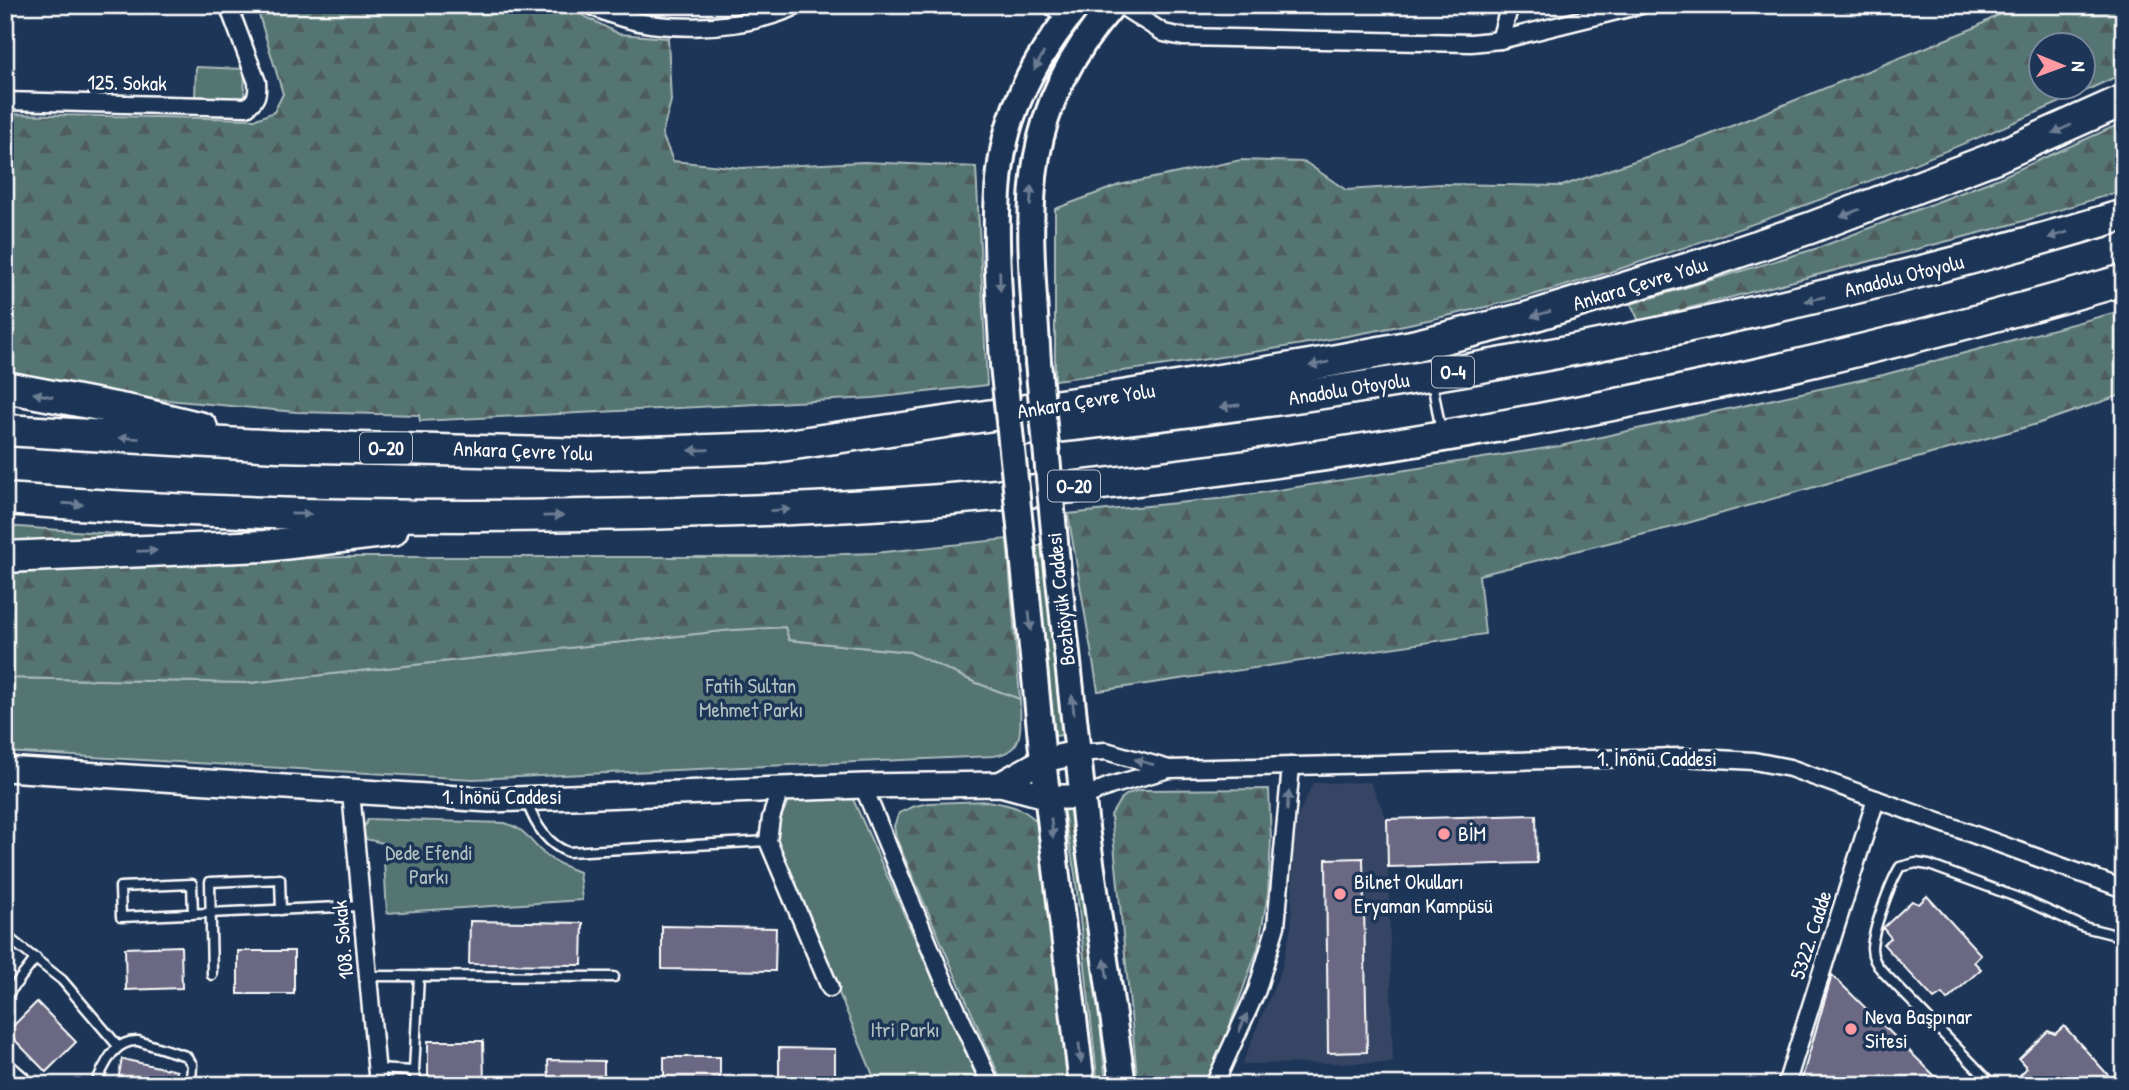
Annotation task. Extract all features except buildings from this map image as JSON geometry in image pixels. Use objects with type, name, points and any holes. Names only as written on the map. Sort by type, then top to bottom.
[{"type":"highway","name":"Ankara Çevre Yolu","points":[[5,430],[278,446],[592,454],[767,448],[1310,365],[1412,345],[1526,318],[1694,267],[1810,228],[1994,158],[2124,100]]},
{"type":"highway","name":"Anadolu Otoyolu","points":[[767,448],[958,437],[1127,420],[1430,377],[1632,339],[1798,303],[2021,246],[2124,215]]},
{"type":"highway","name":"O-20","points":[[5,499],[259,513],[507,517],[779,510],[951,499],[1307,459],[1442,438],[1773,372],[1913,339],[2124,280]]},
{"type":"highway","points":[[5,387],[136,412],[278,446]]},
{"type":"highway","points":[[5,557],[265,546],[507,517]]},
{"type":"main road","name":"Bozhöyük Caddesi","points":[[1113,5],[1096,24],[1064,75],[1043,122],[1035,156],[1030,209],[1038,362],[1077,753],[1123,1085]]},
{"type":"main road","name":"Bozhöyük Caddesi","points":[[1065,9],[1027,82],[1011,121],[1005,142],[998,202],[1003,365],[1043,760],[1083,1085]]},
{"type":"street","name":"125. Sokak","points":[[5,101],[247,107],[255,101],[258,93],[257,82],[228,5]]},
{"type":"street","points":[[590,5],[623,19],[684,26],[747,21],[799,5]]},
{"type":"street","points":[[1120,5],[1164,33],[1183,37],[1471,43],[1500,40],[1641,5]]},
{"type":"street","points":[[1500,40],[1510,5]]},
{"type":"street","points":[[1077,753],[1106,751],[1169,769]]},
{"type":"street","name":"1. İnönü Caddesi","points":[[1000,784],[1043,760],[1077,753]]},
{"type":"street","name":"1. İnönü Caddesi","points":[[1169,769],[1713,757],[1754,761],[1790,768],[2124,889]]},
{"type":"street","points":[[1214,1085],[1257,990],[1276,926],[1291,766]]},
{"type":"street","name":"1. İnönü Caddesi","points":[[5,769],[467,799],[1000,784],[1049,797],[1083,797]]},
{"type":"street","points":[[1083,797],[1110,786],[1169,769]]},
{"type":"street","points":[[863,786],[946,986],[991,1085]]},
{"type":"street","points":[[780,790],[771,818],[768,841],[830,988]]},
{"type":"street","name":"108. Sokak","points":[[351,792],[377,1077]]},
{"type":"street","name":"5322. Cadde","points":[[1786,1085],[1876,799]]},
{"type":"street","points":[[5,1066],[27,1085]]},
{"type":"lane","points":[[1430,377],[1442,438]]},
{"type":"lane","points":[[526,799],[531,815],[541,831],[552,843],[568,852],[768,841]]},
{"type":"lane","points":[[1993,1085],[1875,961],[1872,948],[1875,934],[1900,867],[1916,863],[1929,865],[2024,900],[2084,927],[2124,936]]},
{"type":"lane","points":[[212,975],[210,882],[280,879],[281,910]]},
{"type":"lane","points":[[193,914],[192,884],[120,887],[121,917],[193,914],[281,910],[361,906]]},
{"type":"lane","points":[[5,935],[36,958],[75,994],[118,1046]]},
{"type":"lane","points":[[5,998],[36,958]]},
{"type":"lane","points":[[367,976],[614,977]]},
{"type":"lane","points":[[417,1085],[414,1071],[419,976]]},
{"type":"lane","points":[[95,1085],[113,1052],[118,1046],[131,1040],[186,1056],[192,1064],[191,1085]]},
{"type":"lane","points":[[377,1077],[414,1071]]},
{"type":"shaded area","name":"Bilnet Okulları Eryaman Kampüsü","points":[[1370,782],[1387,819],[1393,1063],[1242,1064],[1281,970],[1291,927],[1297,818],[1313,783]]},
{"type":"green space","points":[[256,5],[563,5],[619,34],[668,38],[671,101],[662,134],[673,161],[741,168],[864,162],[976,167],[987,385],[873,398],[420,421],[419,415],[296,412],[123,396],[5,372],[5,114],[256,119],[274,112],[283,94]]},
{"type":"green space","points":[[2017,5],[2124,5],[2124,73],[2098,85],[2098,32],[2028,32],[2028,102],[2060,102],[1923,160],[1770,218],[1591,278],[1458,314],[1228,356],[1055,380],[1055,209],[1119,185],[1241,160],[1305,162],[1346,190],[1441,184],[1562,186],[1704,137],[1974,28]]},
{"type":"green space","points":[[196,67],[245,69],[244,101],[195,99]]},
{"type":"green space","points":[[2124,122],[2124,190],[2010,225],[1639,321],[1631,304],[1818,248],[1999,178]]},
{"type":"green space","points":[[2124,310],[2124,394],[2037,424],[1677,526],[1479,575],[1485,634],[1098,691],[1068,514],[1227,498],[1560,446],[1883,375]]},
{"type":"green space","points":[[5,526],[171,538],[5,544]]},
{"type":"green space","points":[[1007,539],[1020,699],[974,682],[910,652],[789,640],[785,627],[732,630],[250,683],[5,678],[5,568],[345,557],[753,557],[875,553]]},
{"type":"green space","points":[[1035,546],[1046,546],[1070,734],[1055,736]]},
{"type":"green space","name":"Fatih Sultan Mehmet Parkı","points":[[785,627],[789,640],[910,652],[974,682],[1020,699],[1017,743],[1005,753],[994,756],[473,779],[5,752],[5,678],[250,683],[732,630]]},
{"type":"green space","points":[[1269,789],[1271,840],[1268,894],[1258,948],[1213,1072],[1207,1085],[1138,1085],[1111,815],[1122,798],[1140,790]]},
{"type":"green space","name":"Itri Parkı","points":[[852,797],[980,1085],[877,1085],[773,833],[789,800]]},
{"type":"green space","points":[[987,801],[1012,806],[1025,812],[1042,829],[1075,1085],[1003,1085],[896,838],[894,826],[899,813],[915,806]]},
{"type":"green space","points":[[1079,807],[1106,1085],[1098,1085],[1075,874],[1063,809]]},
{"type":"green space","name":"Dede Efendi Parkı","points":[[368,819],[505,823],[522,831],[549,857],[579,872],[582,900],[387,913],[383,843],[365,839],[363,829]]},
{"type":"place","name":"BİM","points":[[1444,834]]},
{"type":"place","name":"Bilnet Okulları Eryaman Kampüsü","points":[[1340,894]]},
{"type":"place","name":"Neva Başpınar Sitesi","points":[[1851,1029]]}]
